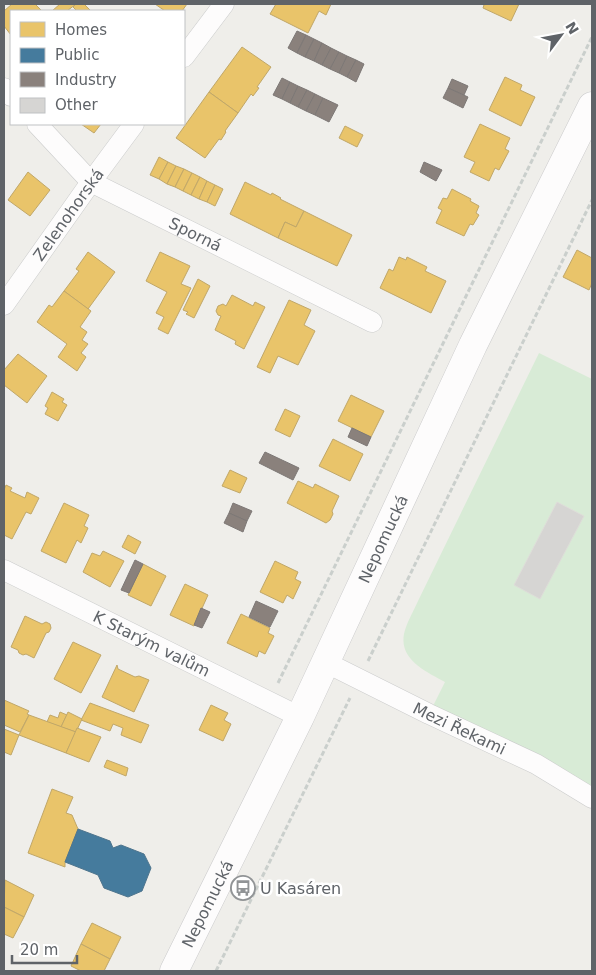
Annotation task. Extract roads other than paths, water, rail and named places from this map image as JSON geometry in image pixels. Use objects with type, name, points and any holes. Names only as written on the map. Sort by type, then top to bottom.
[{"type":"street","points":[[185,56],[224,4]]},
{"type":"street","name":"Nepomucká","points":[[174,971],[300,717],[473,345],[592,106]]},
{"type":"street","name":"Sporná","points":[[38,125],[90,182],[372,322]]},
{"type":"street","name":"Zelenohorská","points":[[4,305],[90,182],[133,125]]},
{"type":"street","name":"K Starým valům","points":[[4,570],[300,717]]},
{"type":"street","name":"Mezi Řekami","points":[[325,662],[536,764],[592,798]]},
{"type":"place","name":"U Kasáren","points":[[243,888]]}]
